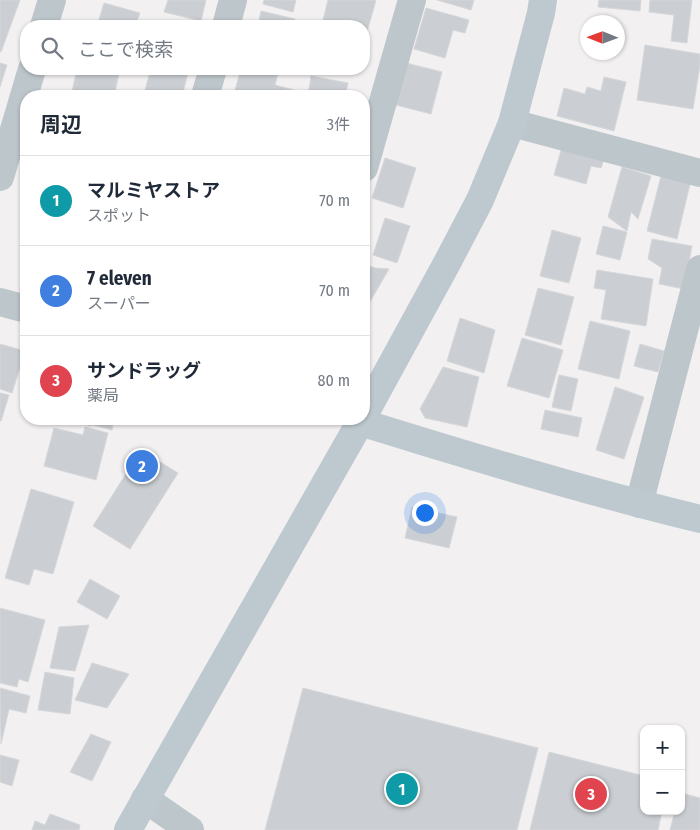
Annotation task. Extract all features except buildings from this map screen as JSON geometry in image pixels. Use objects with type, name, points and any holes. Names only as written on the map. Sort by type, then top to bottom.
[{"type":"street","points":[[46,20],[52,0]]},
{"type":"street","points":[[228,20],[233,0]]},
{"type":"street","points":[[370,138],[412,0]]},
{"type":"street","points":[[370,399],[480,200],[512,123],[544,0]]},
{"type":"street","points":[[26,90],[30,75]]},
{"type":"street","points":[[208,90],[212,75]]},
{"type":"street","points":[[0,177],[20,110]]},
{"type":"street","points":[[512,123],[700,173]]},
{"type":"street","points":[[639,504],[696,303],[700,269]]},
{"type":"street","points":[[0,302],[20,308]]},
{"type":"street","points":[[370,423],[505,467],[700,519]]},
{"type":"street","points":[[128,830],[356,425]]},
{"type":"street","points":[[145,800],[190,830]]},
{"type":"place","name":"7 eleven","points":[[142,466]]},
{"type":"place","name":"マルミヤストア","points":[[402,789]]},
{"type":"place","name":"サンドラッグ","points":[[591,794]]}]
